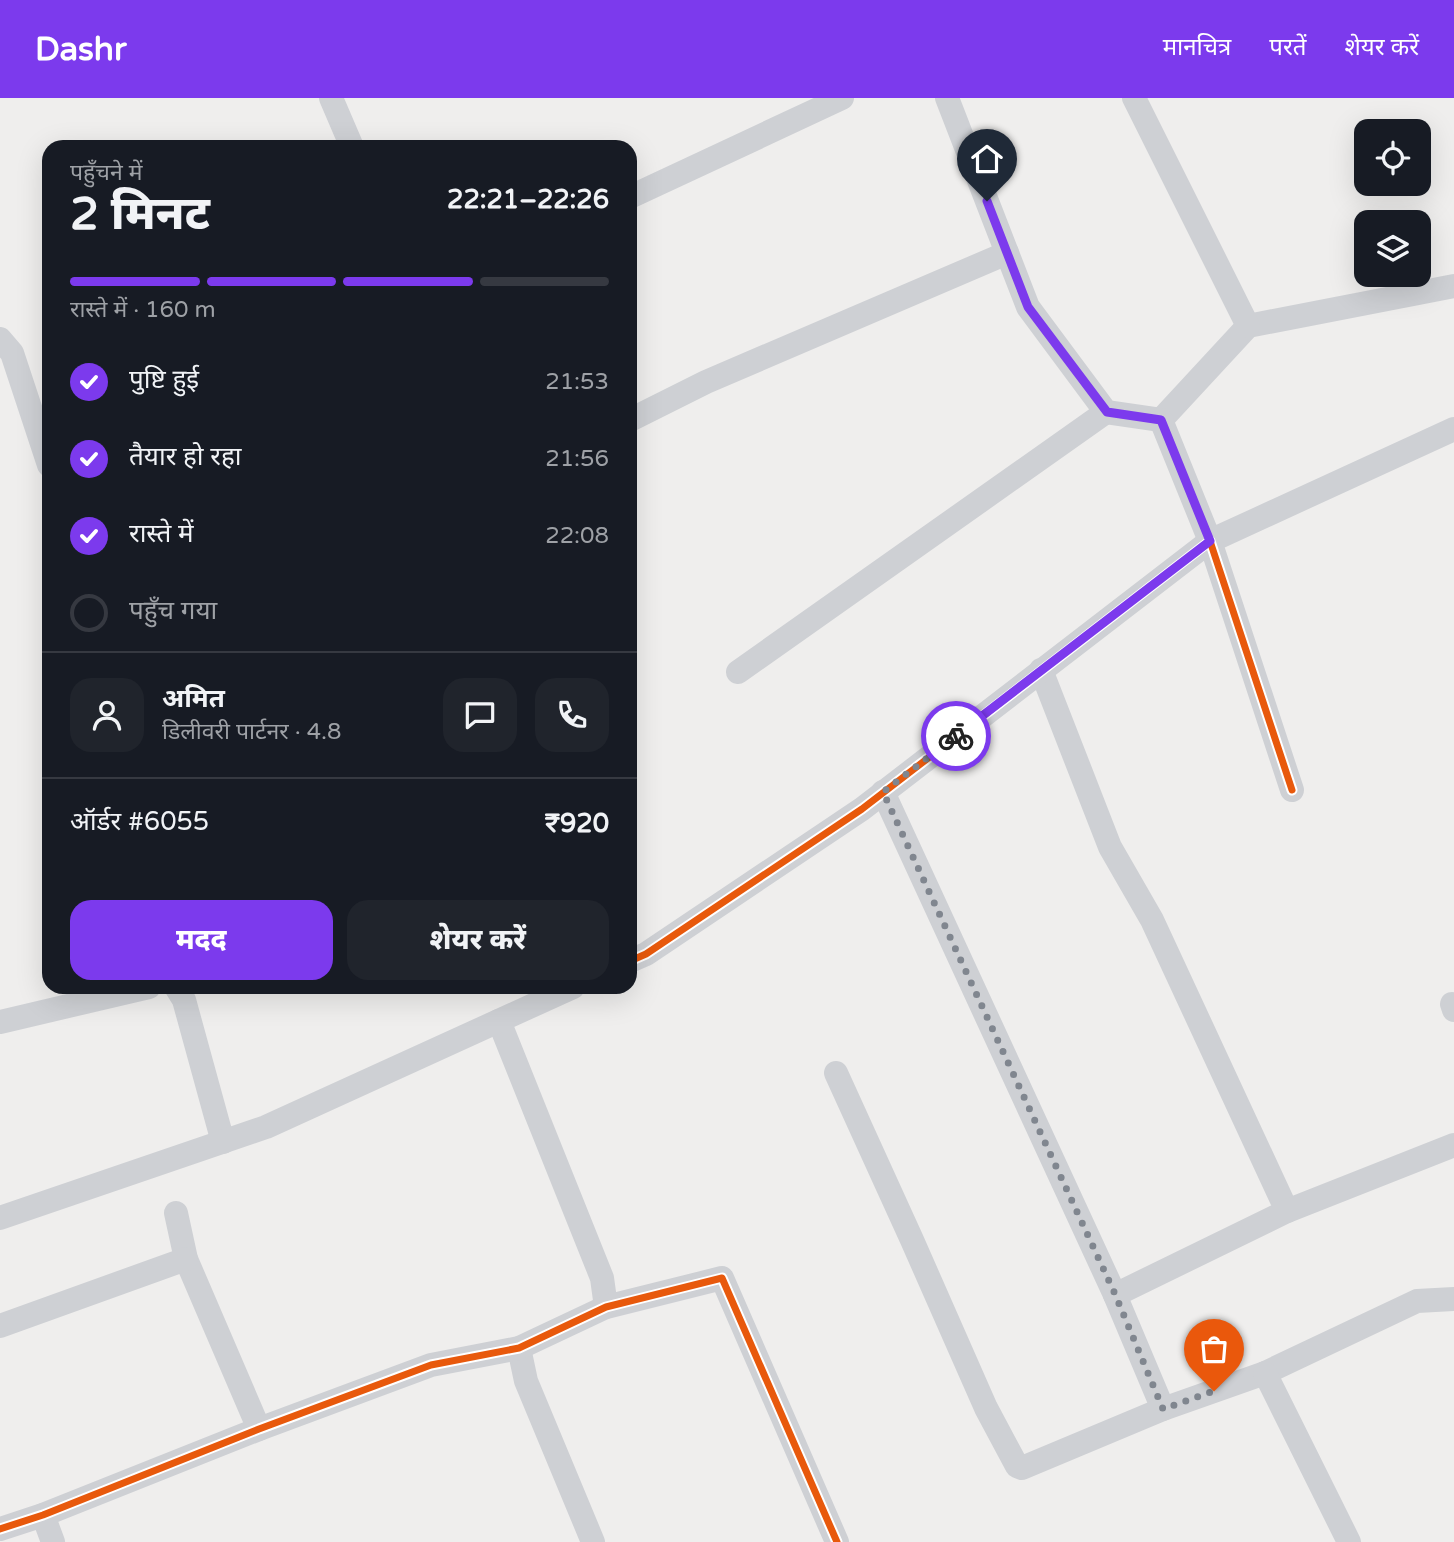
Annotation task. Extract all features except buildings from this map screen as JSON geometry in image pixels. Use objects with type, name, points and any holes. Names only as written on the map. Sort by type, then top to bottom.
[{"type":"street","points":[[331,98],[349,140]]},
{"type":"street","points":[[637,194],[842,98]]},
{"type":"street","points":[[947,98],[1028,307],[1107,412]]},
{"type":"street","points":[[1134,98],[1248,326]]},
{"type":"street","points":[[637,416],[706,382],[1007,253]]},
{"type":"street","points":[[1161,420],[1248,326],[1454,286]]},
{"type":"street","points":[[0,339],[12,352],[42,442]]},
{"type":"street","points":[[738,672],[1107,412],[1161,420]]},
{"type":"street","points":[[1161,420],[1210,541],[1292,790]]},
{"type":"street","points":[[637,957],[862,809],[1210,541],[1454,429]]},
{"type":"street","points":[[1041,670],[1110,847],[1152,920],[1287,1211]]},
{"type":"street","points":[[883,792],[1115,1294],[1163,1409]]},
{"type":"street","points":[[0,1022],[119,994]]},
{"type":"street","points":[[180,994],[223,1142]]},
{"type":"street","points":[[0,1218],[266,1127],[558,994]]},
{"type":"street","points":[[499,1021],[602,1278],[607,1307]]},
{"type":"street","points":[[836,1073],[986,1408],[1017,1466],[1022,1468],[1163,1409],[1265,1373],[1417,1301],[1454,1299]]},
{"type":"street","points":[[1115,1294],[1287,1211],[1454,1145]]},
{"type":"street","points":[[176,1213],[187,1259],[259,1429]]},
{"type":"street","points":[[0,1325],[187,1259]]},
{"type":"street","points":[[0,1529],[43,1515],[259,1429],[431,1365],[519,1348],[607,1307],[722,1278],[837,1542]]},
{"type":"street","points":[[519,1348],[526,1381],[593,1542]]},
{"type":"street","points":[[1265,1373],[1349,1542]]},
{"type":"street","points":[[43,1515],[53,1542]]},
{"type":"cycle path","points":[[637,958],[862,809],[1210,541],[1292,790]]},
{"type":"cycle path","points":[[0,1529],[43,1515],[259,1429],[431,1365],[519,1348],[606,1307],[722,1278],[837,1542]]},
{"type":"way so far","points":[[956,736],[883,792],[1115,1294],[1163,1409],[1214,1391]]},
{"type":"route","points":[[956,736],[1210,541],[1161,420],[1107,412],[1028,307],[987,201]]}]
